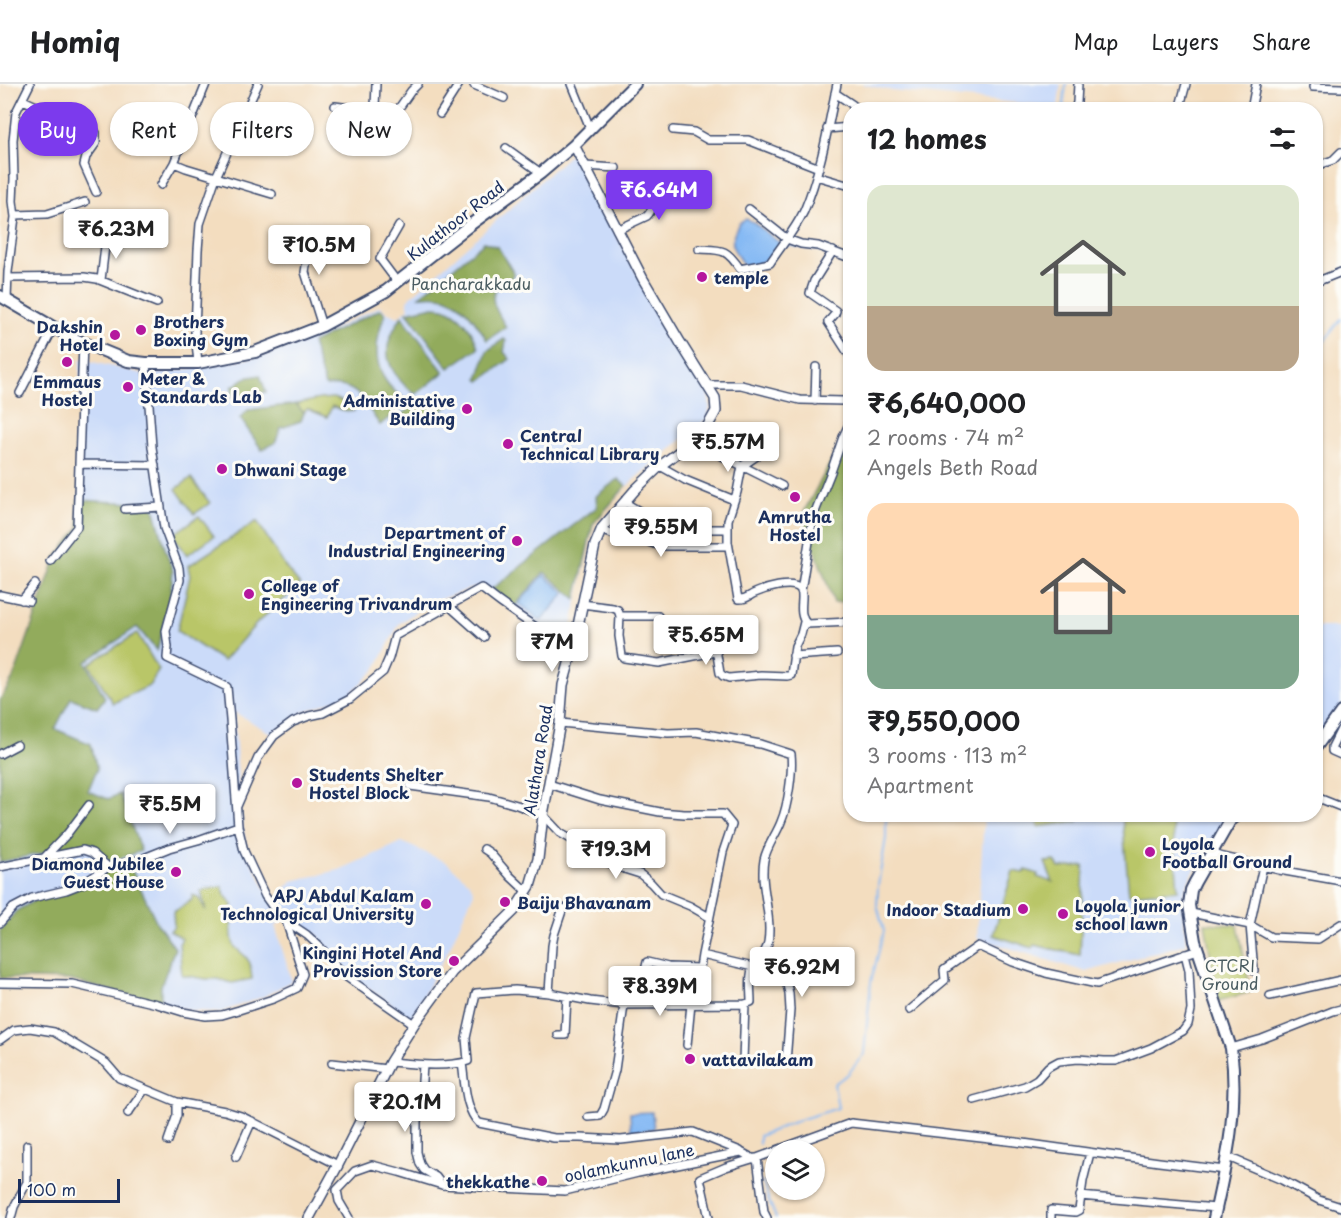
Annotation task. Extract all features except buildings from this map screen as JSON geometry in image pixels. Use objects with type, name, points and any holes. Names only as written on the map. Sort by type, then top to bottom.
[{"type":"main road","name":"Kulathoor Road","points":[[3,298],[72,338],[128,360],[146,363],[198,363],[255,352],[322,326],[398,283],[541,173],[574,145],[635,84]]},
{"type":"main road","points":[[1323,737],[1341,712]]},
{"type":"main road","points":[[1215,1213],[1228,1157],[1234,1102],[1233,1064],[1231,1048],[1195,941],[1189,905],[1191,890],[1229,822]]},
{"type":"street","points":[[3,298],[8,278],[15,214],[13,140],[16,112],[30,84]]},
{"type":"street","points":[[161,185],[174,163],[206,84]]},
{"type":"street","points":[[198,363],[195,332],[200,224],[216,177],[258,84]]},
{"type":"street","points":[[375,102],[376,84]]},
{"type":"street","points":[[403,102],[418,84]]},
{"type":"street","points":[[440,114],[459,84]]},
{"type":"street","points":[[475,84],[504,98]]},
{"type":"street","points":[[572,84],[590,128]]},
{"type":"street","points":[[699,249],[722,250],[740,269],[770,262],[803,213],[819,168],[837,84]]},
{"type":"street","points":[[1077,102],[1078,84]]},
{"type":"street","points":[[1181,102],[1186,84]]},
{"type":"street","points":[[1253,102],[1256,84]]},
{"type":"street","points":[[1313,87],[1341,88]]},
{"type":"street","points":[[835,93],[848,102]]},
{"type":"street","points":[[23,100],[96,133],[96,143],[86,157],[84,165],[96,192]]},
{"type":"street","points":[[827,129],[843,128]]},
{"type":"street","points":[[673,130],[694,132],[708,140],[748,140],[819,168]]},
{"type":"street","name":"Alathara Road","points":[[309,1218],[389,1066],[414,1024],[452,972],[514,911],[530,886],[538,860],[543,815],[560,723],[563,684],[573,649],[595,544],[601,530],[624,502],[660,466],[706,429],[716,411],[715,398],[680,342],[617,230],[574,145]]},
{"type":"street","points":[[506,148],[541,173]]},
{"type":"street","points":[[1323,163],[1332,160],[1341,152]]},
{"type":"street","points":[[174,163],[272,194]]},
{"type":"street","points":[[585,166],[616,168]]},
{"type":"street","points":[[816,177],[843,184]]},
{"type":"street","points":[[617,230],[651,212],[656,182]]},
{"type":"street","points":[[15,214],[47,214],[85,202]]},
{"type":"street","points":[[748,209],[787,239],[843,255]]},
{"type":"street","points":[[398,283],[380,259],[399,226]]},
{"type":"street","points":[[101,280],[106,238]]},
{"type":"street","points":[[833,251],[814,281],[810,293],[836,311],[828,322],[843,345]]},
{"type":"street","points":[[290,253],[307,260],[305,272],[322,326]]},
{"type":"street","points":[[1323,279],[1341,272]]},
{"type":"street","points":[[8,278],[84,277],[101,280],[157,303]]},
{"type":"street","points":[[20,393],[54,327]]},
{"type":"street","points":[[50,561],[77,526],[83,341]]},
{"type":"street","points":[[146,363],[161,507],[166,535],[179,568],[180,580],[166,631],[167,658],[227,687],[236,808],[244,851],[265,896],[277,913],[307,935],[345,976],[414,1024]]},
{"type":"street","points":[[815,400],[816,367]]},
{"type":"street","points":[[708,385],[741,385],[800,400],[843,401]]},
{"type":"street","points":[[582,604],[618,610],[621,652],[622,656],[627,659],[659,663],[714,652],[717,655],[720,673],[729,678],[790,675],[795,646],[804,622],[801,613],[801,591],[813,517],[843,437]]},
{"type":"street","points":[[693,441],[782,486]]},
{"type":"street","points":[[761,453],[742,466],[728,520],[728,546],[738,599],[746,599],[754,593],[789,584],[801,591]]},
{"type":"street","points":[[79,464],[155,465]]},
{"type":"street","points":[[660,466],[685,480],[734,500]]},
{"type":"street","points":[[624,502],[655,520],[680,525],[688,522],[706,529],[728,529]]},
{"type":"street","points":[[125,509],[161,507]]},
{"type":"street","points":[[654,544],[662,521]]},
{"type":"street","points":[[601,530],[620,537],[639,539],[661,546],[728,546]]},
{"type":"street","points":[[0,595],[25,601],[35,584]]},
{"type":"street","points":[[236,808],[258,758],[274,736],[293,722],[323,713],[350,699],[383,672],[395,636],[481,588],[536,628],[573,649]]},
{"type":"street","points":[[448,605],[484,637]]},
{"type":"street","points":[[620,616],[657,616]]},
{"type":"street","points":[[804,622],[811,625],[843,623]]},
{"type":"street","points":[[793,656],[837,652]]},
{"type":"street","points":[[332,1063],[389,1066],[468,1061],[466,1038],[476,993],[515,990],[624,1005],[745,1004],[751,1002],[751,973],[765,951],[769,929],[765,900],[764,859],[782,821],[788,799],[792,760],[790,754],[760,744],[696,732],[668,733],[560,723]]},
{"type":"street","points":[[1341,729],[1332,747],[1332,751],[1341,755]]},
{"type":"street","points":[[0,754],[17,745]]},
{"type":"street","points":[[549,784],[600,800],[660,812],[723,814],[732,825],[723,852],[700,968],[668,967],[646,962],[641,988],[641,1005]]},
{"type":"street","points":[[410,786],[489,797],[543,815],[560,833],[602,860],[640,874],[661,894],[709,917]]},
{"type":"street","points":[[1323,800],[1341,807]]},
{"type":"street","points":[[45,857],[67,834],[88,805]]},
{"type":"street","points":[[0,923],[13,908],[32,898],[84,883],[108,867],[139,861],[169,848],[238,826]]},
{"type":"street","points":[[0,867],[83,849],[92,853],[108,867]]},
{"type":"street","points":[[484,849],[526,891]]},
{"type":"street","points":[[1211,855],[1341,881]]},
{"type":"street","points":[[1254,971],[1250,925],[1263,866]]},
{"type":"street","points":[[549,993],[552,946],[563,908]]},
{"type":"street","points":[[1191,913],[1250,925],[1271,937],[1318,939],[1341,924]]},
{"type":"street","points":[[0,983],[72,984],[183,1012],[205,1016],[222,1015],[273,999],[297,988],[303,974],[286,921]]},
{"type":"street","points":[[909,1010],[945,980],[944,970],[978,946],[1013,962],[1046,973],[1097,984],[1198,950]]},
{"type":"street","points":[[765,951],[784,973],[789,993],[786,1062]]},
{"type":"street","points":[[974,1100],[1024,1086],[1037,1079],[1048,1067],[1059,1060],[1116,1061],[1151,1048],[1183,1031],[1188,1024],[1191,1010],[1189,969],[1185,954]]},
{"type":"street","points":[[702,955],[753,967]]},
{"type":"street","points":[[1270,996],[1341,980]]},
{"type":"street","points":[[558,1035],[566,1035],[567,997]]},
{"type":"street","points":[[687,1046],[691,1004]]},
{"type":"street","points":[[743,1061],[745,1004]]},
{"type":"street","points":[[588,1117],[600,1116],[604,1109],[615,1070],[624,1005]]},
{"type":"street","points":[[1231,1048],[1262,1039],[1341,1009]]},
{"type":"street","points":[[0,1040],[14,1030],[30,1028],[54,1032],[106,1063],[119,1078],[177,1102],[241,1116],[338,1165]]},
{"type":"street","points":[[462,1063],[470,1109],[473,1118],[479,1123],[554,1138],[621,1140],[693,1132],[755,1158]]},
{"type":"street","points":[[423,1065],[417,1122],[417,1152],[424,1170],[436,1177],[441,1185]]},
{"type":"street","points":[[128,1113],[145,1089]]},
{"type":"street","points":[[168,1141],[177,1115],[177,1102]]},
{"type":"street","points":[[236,1157],[252,1121]]},
{"type":"street","points":[[805,1140],[851,1123],[1225,1170]]},
{"type":"street","points":[[11,1218],[27,1182],[27,1145]]},
{"type":"street","name":"oolamkunnu lane","points":[[349,1218],[338,1197],[337,1190],[355,1171],[372,1165],[441,1185],[565,1191],[741,1152]]},
{"type":"street","points":[[1052,1218],[1051,1210],[1075,1212],[1080,1207],[1080,1196],[1090,1153]]},
{"type":"street","points":[[708,1218],[700,1178],[765,1155]]},
{"type":"street","points":[[1228,1157],[1282,1180],[1319,1200],[1341,1206]]},
{"type":"street","points":[[755,1158],[767,1218]]},
{"type":"street","points":[[1080,1196],[1215,1213]]},
{"type":"shaded area","points":[[861,84],[1061,84],[1059,102],[1006,102],[893,91]]},
{"type":"shaded area","name":"College of Engineering Trivandrum","points":[[573,152],[675,345],[708,394],[710,406],[708,418],[632,481],[594,524],[568,643],[514,611],[481,585],[427,604],[399,624],[375,670],[349,695],[305,711],[272,734],[234,712],[240,808],[247,852],[266,890],[276,903],[292,881],[339,870],[402,842],[446,862],[470,883],[474,892],[449,949],[411,1018],[352,977],[317,935],[290,916],[275,926],[292,981],[263,997],[221,1012],[193,1011],[69,980],[0,978],[0,700],[14,677],[79,528],[80,359],[144,374],[164,373],[257,357],[315,338],[380,306],[388,313],[398,317],[409,308],[407,300]]},
{"type":"shaded area","points":[[1323,627],[1341,627],[1341,706],[1337,718],[1323,736]]},
{"type":"shaded area","points":[[984,822],[1225,822],[1190,878],[1182,898],[1186,944],[1086,972],[977,938]]},
{"type":"green space","name":"Pancharakkadu","points":[[484,242],[498,247],[514,274],[511,277],[513,281],[500,286],[493,296],[497,312],[506,327],[487,340],[468,312],[455,301],[439,296],[420,296]]},
{"type":"green space","points":[[429,307],[450,310],[461,318],[470,329],[478,348],[449,368],[407,312]]},
{"type":"green space","points":[[381,309],[385,314],[378,340],[378,363],[388,384],[409,402],[380,425],[357,393],[343,386],[325,386],[312,343]]},
{"type":"green space","points":[[402,316],[444,372],[416,394],[395,374],[389,361],[391,335]]},
{"type":"green space","points":[[504,339],[506,341],[504,352],[510,359],[480,381],[478,379],[487,351]]},
{"type":"green space","points":[[260,375],[266,392],[233,398],[232,387],[245,378]]},
{"type":"green space","points":[[333,398],[348,404],[354,411],[343,411],[332,406],[327,417],[307,409],[304,413],[296,404],[320,399]]},
{"type":"green space","points":[[418,402],[449,402],[451,404],[426,423],[420,416],[404,417],[402,414]]},
{"type":"green space","points":[[296,404],[304,413],[301,421],[281,428],[275,443],[262,450],[240,418],[248,410]]},
{"type":"green space","points":[[843,439],[843,602],[834,603],[802,515]]},
{"type":"green space","points":[[191,478],[210,503],[194,514],[176,489]]},
{"type":"green space","points":[[618,479],[626,486],[593,524],[576,599],[544,572],[514,607],[492,589],[597,507],[596,496]]},
{"type":"green space","points":[[78,500],[153,504],[173,571],[170,597],[157,651],[137,627],[86,662],[105,698],[97,708],[71,698],[55,729],[91,744],[97,769],[88,791],[108,799],[120,794],[141,851],[110,862],[92,843],[0,862],[0,700],[14,677],[56,557],[79,528]]},
{"type":"green space","points":[[199,516],[214,536],[187,555],[173,535]]},
{"type":"green space","points":[[257,521],[286,568],[300,585],[259,621],[223,661],[177,631],[190,576],[188,566]]},
{"type":"green space","points":[[137,633],[159,670],[149,686],[113,703],[89,664]]},
{"type":"green space","points":[[1037,822],[1071,822],[1038,827]]},
{"type":"green space","name":"Loyola Football Ground","points":[[1123,822],[1173,822],[1178,890],[1129,894]]},
{"type":"green space","points":[[1055,861],[1059,868],[1084,866],[1080,955],[1034,945],[1033,948],[993,935],[1013,871],[1024,873],[1026,870],[1038,874],[1037,877],[1053,882],[1045,862]]},
{"type":"green space","points":[[130,866],[158,925],[175,948],[161,986],[161,1003],[69,980],[0,978],[0,930],[16,911],[35,900],[85,885],[109,870]]},
{"type":"green space","points":[[222,886],[225,895],[233,905],[231,922],[234,946],[250,963],[252,979],[232,983],[182,975],[179,944],[182,938],[170,931],[174,926],[173,912],[192,900],[192,895],[198,897],[206,911],[201,891]]},
{"type":"green space","name":"CTCRI Ground","points":[[1205,923],[1238,925],[1251,992],[1218,1001]]},
{"type":"water","points":[[746,219],[781,244],[769,258],[752,268],[744,266],[735,253],[733,244],[737,227],[741,221]]},
{"type":"water","points":[[544,575],[565,593],[541,621],[519,603]]},
{"type":"water","points":[[652,1112],[654,1129],[631,1131],[630,1113]]},
{"type":"waterway","points":[[1064,102],[1066,84]]},
{"type":"waterway","points":[[788,245],[823,251]]},
{"type":"waterway","points":[[1323,343],[1341,319]]},
{"type":"waterway","points":[[759,1144],[759,1136],[838,1108],[834,1084],[848,1074],[864,1054],[871,982],[884,931],[877,905],[886,822]]},
{"type":"waterway","points":[[763,1182],[776,1218]]},
{"type":"place","name":"temple","points":[[702,277]]},
{"type":"place","name":"Brothers Boxing Gym","points":[[141,330]]},
{"type":"place","name":"Dakshin Hotel","points":[[115,335]]},
{"type":"place","name":"Emmaus Hostel","points":[[67,362]]},
{"type":"place","name":"Meter & Standards Lab","points":[[128,387]]},
{"type":"place","name":"Administative Building","points":[[467,409]]},
{"type":"place","name":"Central Technical Library","points":[[508,444]]},
{"type":"place","name":"Dhwani Stage","points":[[222,469]]},
{"type":"place","name":"Amrutha Hostel","points":[[795,497]]},
{"type":"place","name":"Department of Industrial Engineering","points":[[517,541]]},
{"type":"place","name":"College of Engineering Trivandrum","points":[[249,594]]},
{"type":"place","name":"Students Shelter Hostel Block","points":[[297,783]]},
{"type":"place","name":"Loyola Football Ground","points":[[1150,852]]},
{"type":"place","name":"Diamond Jubilee Guest House","points":[[176,872]]},
{"type":"place","name":"Baiju Bhavanam","points":[[505,902]]},
{"type":"place","name":"APJ Abdul Kalam Technological University","points":[[426,904]]},
{"type":"place","name":"Indoor Stadium","points":[[1023,909]]},
{"type":"place","name":"Loyola junior school lawn","points":[[1063,914]]},
{"type":"place","name":"Kingini Hotel And Provission Store","points":[[454,961]]},
{"type":"place","name":"vattavilakam","points":[[690,1059]]},
{"type":"place","name":"thekkathe","points":[[542,1181]]}]
